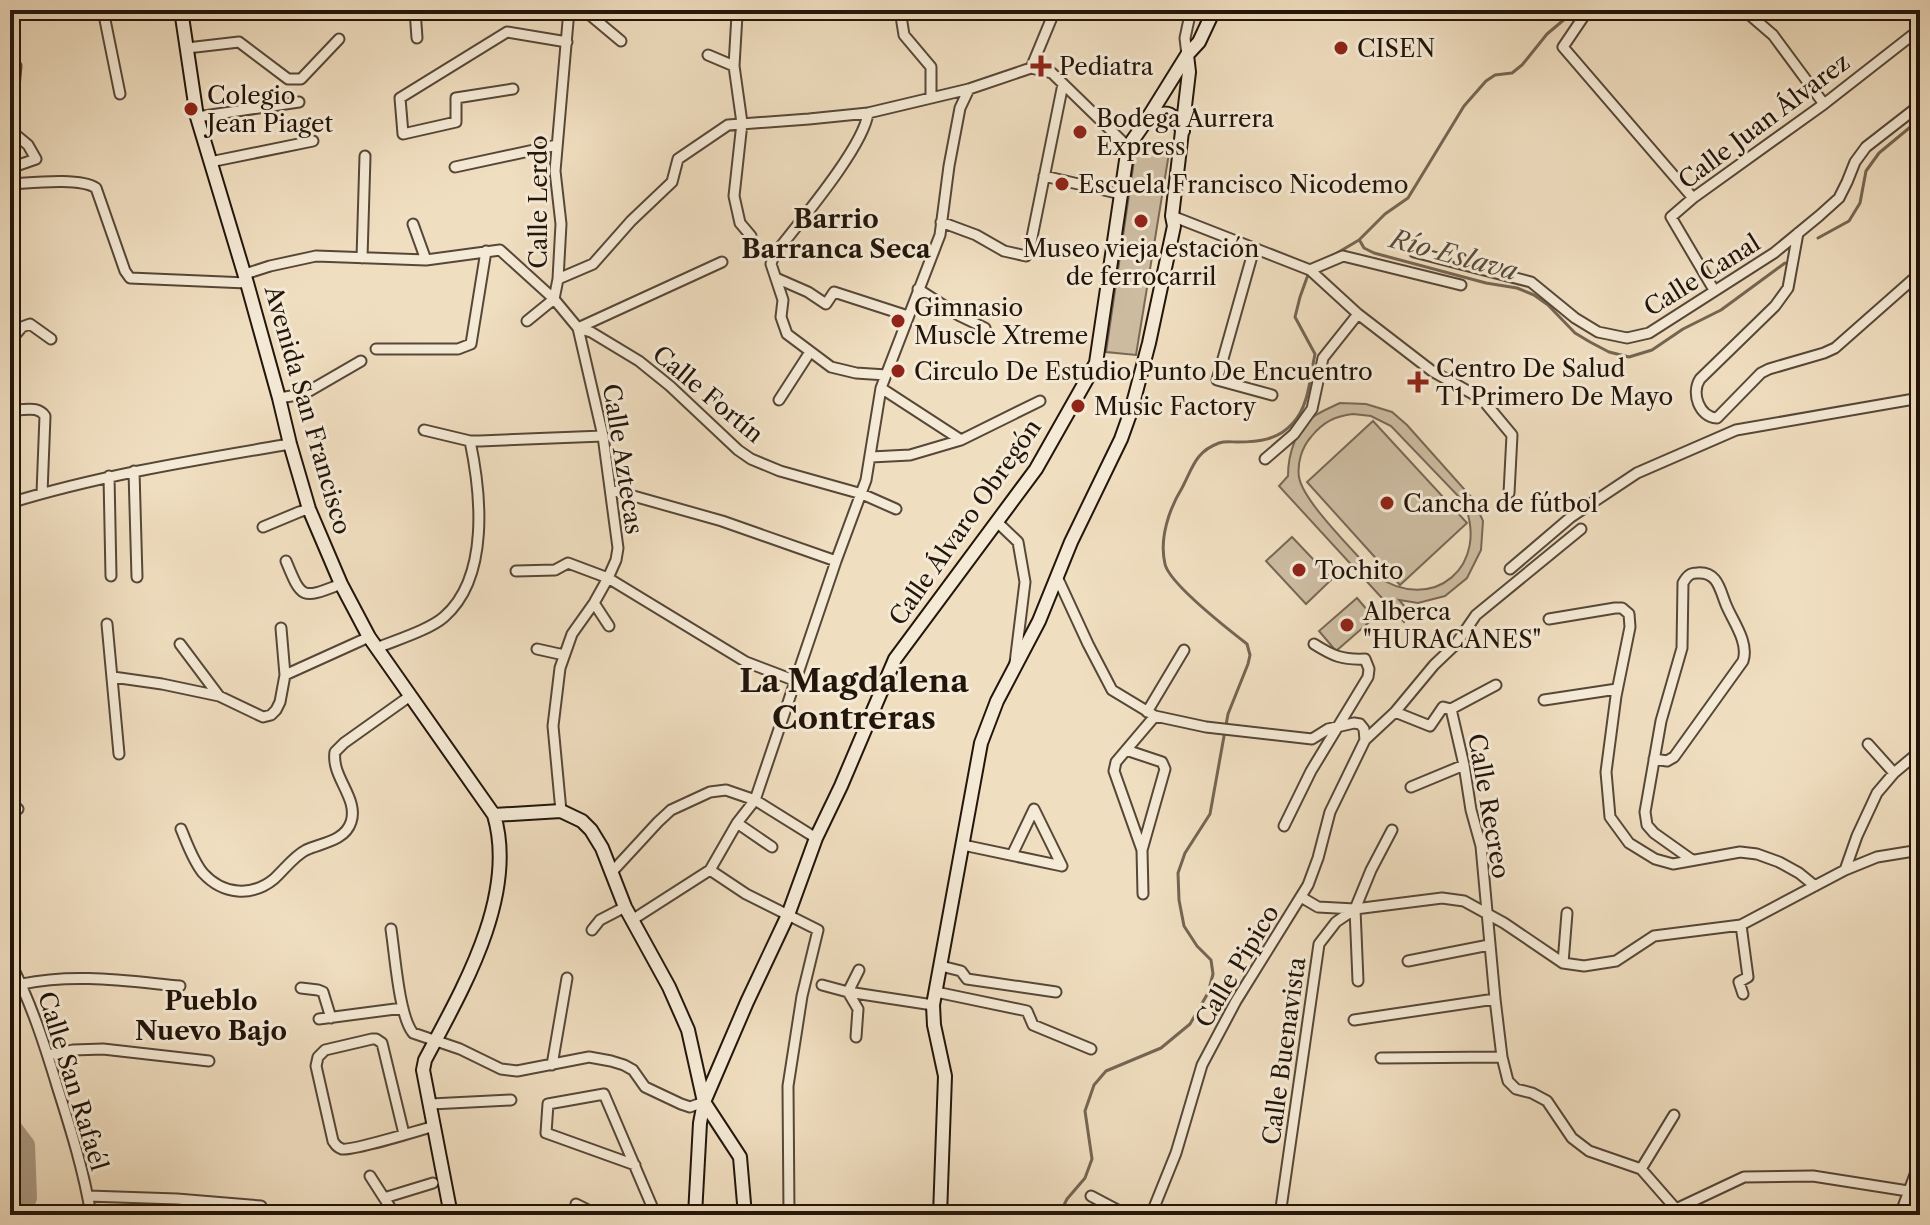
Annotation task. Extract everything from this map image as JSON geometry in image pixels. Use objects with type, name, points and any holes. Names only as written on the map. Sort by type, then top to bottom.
[{"type":"street","points":[[103,10],[120,94]]},
{"type":"street","name":"Avenida San Francisco","points":[[181,10],[197,117],[246,278],[309,509],[341,584],[373,643],[494,815]]},
{"type":"street","points":[[415,10],[417,38]]},
{"type":"street","name":"Calle Lerdo","points":[[554,299],[561,224],[555,171],[569,10]]},
{"type":"street","points":[[584,10],[621,41]]},
{"type":"street","points":[[735,10],[734,66],[742,123],[734,196],[740,223],[751,236]]},
{"type":"street","points":[[900,10],[904,35],[931,67],[931,97]]},
{"type":"street","points":[[1031,68],[1055,10]]},
{"type":"street","points":[[940,1215],[945,1076],[934,1025],[934,999],[981,743],[997,701],[1039,621],[1131,411],[1174,226],[1172,216],[1189,72],[1185,38],[1191,10]]},
{"type":"street","name":"Calle Álvaro Obregón","points":[[704,1102],[788,915],[816,838],[895,659],[1036,469],[1096,363],[1128,147],[1187,55],[1199,42],[1214,10]]},
{"type":"street","points":[[1588,10],[1563,47],[1693,198]]},
{"type":"street","points":[[1744,10],[1773,35],[1824,104]]},
{"type":"street","name":"Calle Juan Álvarez","points":[[1714,290],[1671,217],[1920,29]]},
{"type":"street","points":[[513,89],[456,98],[456,122],[403,134],[400,98],[507,32],[567,42]]},
{"type":"street","points":[[187,48],[239,42],[288,79],[301,79],[339,39]]},
{"type":"street","points":[[708,55],[734,66]]},
{"type":"street","points":[[10,58],[16,66],[10,130],[28,145],[36,159],[10,168]]},
{"type":"street","points":[[558,279],[593,264],[631,221],[672,182],[678,159],[728,125],[868,113],[969,89],[1031,68],[1052,73],[1128,147]]},
{"type":"street","points":[[941,222],[976,235],[1004,251],[1026,256],[1063,84]]},
{"type":"street","points":[[632,920],[710,870],[737,823],[755,800],[836,561],[862,494],[881,388],[940,235],[960,108],[969,89]]},
{"type":"street","points":[[197,117],[299,102]]},
{"type":"street","name":"Calle Canal","points":[[1414,252],[1531,282],[1575,318],[1598,332],[1627,338],[1649,333],[1774,253],[1798,233],[1839,198],[1855,162],[1866,147],[1920,105]]},
{"type":"street","points":[[868,113],[867,124],[848,157],[774,255],[771,264],[783,300],[781,317],[787,334],[831,367],[886,375]]},
{"type":"street","points":[[1146,121],[1157,114],[1167,114],[1176,118],[1183,131]]},
{"type":"street","points":[[210,162],[313,141]]},
{"type":"street","points":[[455,167],[557,145]]},
{"type":"street","points":[[362,258],[365,156]]},
{"type":"street","points":[[1044,176],[1121,194]]},
{"type":"street","points":[[10,184],[77,182],[89,183],[96,188],[130,278],[246,278],[270,266],[316,256],[426,260],[486,251],[471,344],[458,349],[376,349]]},
{"type":"street","points":[[1172,216],[1310,270],[1358,314],[1432,371],[1482,399],[1512,435],[1509,493]]},
{"type":"street","points":[[413,224],[426,260]]},
{"type":"street","points":[[1798,233],[1788,288],[1775,306],[1696,386],[1703,413],[1710,418],[1717,418],[1761,373],[1835,348],[1920,273]]},
{"type":"street","points":[[1254,249],[1217,380],[1272,395]]},
{"type":"street","name":"Calle Aztecas","points":[[486,251],[500,250],[554,299],[579,330],[612,490],[618,548],[616,560],[594,603],[572,634],[560,668],[553,726],[561,811]]},
{"type":"street","points":[[1310,270],[1343,256],[1461,285]]},
{"type":"street","points":[[579,330],[722,262]]},
{"type":"street","points":[[776,278],[826,304],[834,292],[908,316]]},
{"type":"street","points":[[918,289],[985,328]]},
{"type":"street","points":[[527,321],[554,299]]},
{"type":"street","points":[[1265,459],[1294,434],[1312,409],[1323,358],[1358,314]]},
{"type":"street","points":[[10,341],[22,327],[30,324],[51,339]]},
{"type":"street","name":"Calle Fortín","points":[[579,330],[591,332],[639,361],[751,459],[780,471],[862,494],[896,509]]},
{"type":"street","points":[[779,400],[810,352]]},
{"type":"street","points":[[279,398],[304,394],[361,361]]},
{"type":"street","points":[[881,388],[961,440]]},
{"type":"street","points":[[1510,569],[1571,517],[1637,473],[1736,430],[1920,398]]},
{"type":"street","points":[[871,457],[910,455],[961,440],[1040,401]]},
{"type":"street","points":[[10,409],[37,409],[45,416],[42,493]]},
{"type":"street","points":[[424,430],[470,441],[603,436]]},
{"type":"street","points":[[285,675],[373,643],[412,634],[443,618],[458,601],[473,563],[479,523],[479,500],[470,441]]},
{"type":"street","points":[[10,503],[109,476],[290,444]]},
{"type":"street","points":[[134,471],[137,577]]},
{"type":"street","points":[[109,476],[111,576]]},
{"type":"street","points":[[612,490],[722,521],[836,561]]},
{"type":"street","points":[[263,527],[309,509]]},
{"type":"street","points":[[996,521],[1018,542],[1025,582],[1015,669]]},
{"type":"street","points":[[1365,740],[1395,712],[1456,644],[1476,615],[1581,529]]},
{"type":"street","points":[[286,561],[295,584],[303,593],[310,595],[341,584]]},
{"type":"street","points":[[516,571],[555,570],[568,563],[608,578],[736,657],[796,681]]},
{"type":"street","points":[[1654,759],[1667,761],[1674,757],[1745,655],[1740,634],[1718,581],[1709,574],[1695,573],[1687,576],[1683,583],[1682,648],[1661,721],[1654,759],[1645,812],[1647,825],[1654,833],[1692,860]]},
{"type":"street","points":[[1058,579],[1112,690],[1151,714],[1206,727],[1312,739],[1328,729],[1360,724],[1365,740]]},
{"type":"street","points":[[594,603],[609,626]]},
{"type":"street","points":[[1549,619],[1615,608],[1622,608],[1629,614],[1630,627],[1617,689],[1606,772],[1610,817],[1629,843],[1655,859],[1673,864],[1740,852],[1757,854],[1799,873],[1815,886]]},
{"type":"street","points":[[107,624],[119,754]]},
{"type":"street","points":[[113,677],[219,696],[263,717],[271,715],[280,702],[285,675],[281,628]]},
{"type":"street","points":[[180,644],[219,696]]},
{"type":"street","points":[[1284,826],[1311,771],[1368,677],[1365,659],[1335,657],[1314,644]]},
{"type":"street","points":[[537,649],[564,655]]},
{"type":"street","points":[[1142,850],[1114,771],[1116,762],[1151,714],[1184,650]]},
{"type":"street","points":[[1395,712],[1430,726],[1443,707],[1451,709],[1496,685]]},
{"type":"street","points":[[1544,700],[1617,689]]},
{"type":"street","points":[[181,829],[204,874],[227,889],[244,893],[272,881],[303,852],[341,836],[347,830],[351,822],[351,805],[334,763],[335,752],[410,696]]},
{"type":"street","name":"Calle Recreo","points":[[1451,709],[1481,846],[1502,1057]]},
{"type":"street","name":"Calle Pipico","points":[[1151,1215],[1176,1153],[1202,1065],[1236,1001],[1301,897],[1318,858],[1330,812],[1365,740]]},
{"type":"street","points":[[1868,744],[1894,773]]},
{"type":"street","points":[[1126,750],[1162,762],[1165,769],[1142,850],[1143,894]]},
{"type":"street","points":[[1845,870],[1877,793],[1894,773],[1919,752]]},
{"type":"street","points":[[1411,787],[1464,765]]},
{"type":"street","points":[[611,873],[671,810],[710,792],[726,790],[755,800],[816,838]]},
{"type":"street","points":[[963,845],[1062,866],[1034,809],[1012,855]]},
{"type":"street","points":[[451,1215],[423,1070],[425,1060],[470,973],[494,902],[500,866],[498,828],[494,815],[561,811],[582,821],[591,830],[602,848],[625,907],[669,987],[688,1030],[704,1102],[740,1157],[745,1215]]},
{"type":"street","points":[[737,823],[772,847]]},
{"type":"street","points":[[1358,981],[1355,909],[1392,830]]},
{"type":"street","points":[[1904,852],[1920,842]]},
{"type":"street","points":[[1301,897],[1318,907],[1355,909],[1442,898],[1464,901],[1563,963],[1584,966],[1616,961],[1654,936],[1741,925],[1845,870],[1877,857],[1920,850]]},
{"type":"street","points":[[710,870],[746,894],[818,930],[802,996],[788,1086],[789,1215]]},
{"type":"street","points":[[592,930],[600,920],[625,907]]},
{"type":"street","name":"Calle Buenavista","points":[[1280,1215],[1319,944],[1336,922],[1355,909]]},
{"type":"street","points":[[1563,963],[1567,913]]},
{"type":"street","points":[[1741,925],[1748,977],[1739,982],[1743,994]]},
{"type":"street","points":[[391,929],[403,1008],[411,1032],[460,1049],[501,1069],[517,1071],[589,1057],[611,1061],[633,1070],[645,1087],[681,1104],[690,1107],[704,1102]]},
{"type":"street","points":[[1408,961],[1489,945]]},
{"type":"street","name":"Calle San Rafaél","points":[[10,962],[22,984],[48,1055],[68,1120],[91,1215]]},
{"type":"street","points":[[941,966],[961,971],[967,979],[1056,992]]},
{"type":"street","points":[[848,992],[859,970]]},
{"type":"street","points":[[22,984],[98,978],[180,986]]},
{"type":"street","points":[[552,1065],[567,978]]},
{"type":"street","points":[[822,985],[848,992],[1027,1011],[1033,1025],[1091,1049]]},
{"type":"street","points":[[301,988],[323,992],[331,1018]]},
{"type":"street","points":[[848,992],[858,1009],[856,1037]]},
{"type":"street","points":[[1354,1020],[1495,999]]},
{"type":"street","points":[[319,1019],[403,1008]]},
{"type":"street","points":[[404,1134],[382,1043],[372,1039],[321,1053],[316,1066],[334,1144],[348,1149],[435,1126]]},
{"type":"street","points":[[48,1055],[103,1049],[209,1061]]},
{"type":"street","points":[[1381,1058],[1502,1057],[1508,1081],[1516,1089],[1547,1101],[1572,1138],[1589,1151],[1641,1169],[1677,1212],[1744,1177],[1813,1176],[1908,1191]]},
{"type":"street","points":[[635,1165],[546,1133],[548,1104],[604,1094],[635,1165],[654,1211],[695,1214],[704,1102]]},
{"type":"street","points":[[431,1104],[511,1100]]},
{"type":"street","points":[[1641,1169],[1674,1115]]},
{"type":"street","points":[[1900,1215],[1908,1191],[1916,1182],[1920,1161]]},
{"type":"street","points":[[370,1176],[395,1215]]},
{"type":"street","points":[[384,1198],[433,1183]]},
{"type":"street","points":[[88,1196],[261,1206]]},
{"type":"street","points":[[1091,1196],[1127,1215]]},
{"type":"street","points":[[576,1204],[598,1215]]},
{"type":"shaded area","points":[[1136,147],[1170,147],[1136,355],[1106,352]]},
{"type":"shaded area","points":[[1340,403],[1366,404],[1392,412],[1473,499],[1483,521],[1481,550],[1467,578],[1445,596],[1418,603],[1399,600],[1412,615],[1404,622],[1279,486],[1288,476],[1292,450],[1303,426],[1316,415]],"holes":[[[1341,416],[1371,416],[1391,426],[1463,501],[1470,524],[1470,545],[1463,563],[1452,577],[1436,586],[1417,590],[1397,586],[1375,575],[1320,513],[1303,488],[1299,477],[1300,461],[1305,446],[1316,432]]]},
{"type":"shaded area","name":"Cancha de fútbol","points":[[1373,421],[1467,523],[1400,585],[1307,482]]},
{"type":"shaded area","name":"Tochito","points":[[1292,537],[1332,579],[1306,604],[1266,561]]},
{"type":"shaded area","name":"Alberca \"HURACANES\"","points":[[1357,598],[1374,618],[1336,651],[1319,631]]},
{"type":"waterway","points":[[1332,256],[1359,240],[1385,214],[1408,198],[1464,106],[1486,81],[1495,75],[1512,73],[1522,65],[1571,10]]},
{"type":"waterway","name":"Río Eslava","points":[[1818,238],[1849,221],[1860,203],[1866,171],[1879,153],[1920,119]]},
{"type":"waterway","name":"Río Eslava","points":[[1360,241],[1364,248],[1374,253],[1486,283],[1517,288],[1534,295],[1575,333],[1609,352],[1629,357],[1652,350],[1683,329],[1721,310],[1785,263]]},
{"type":"waterway","points":[[1059,1215],[1067,1199],[1085,1178],[1092,1159],[1085,1111],[1094,1085],[1106,1071],[1161,1048],[1190,1024],[1208,993],[1213,974],[1211,960],[1184,926],[1178,873],[1185,853],[1210,814],[1228,714],[1250,655],[1247,644],[1201,606],[1169,572],[1163,554],[1164,535],[1177,496],[1205,451],[1221,442],[1268,439],[1287,429],[1298,416],[1308,391],[1315,354],[1295,317],[1309,272]]},
{"type":"waterway","points":[[10,1124],[26,1145],[28,1198],[19,1215]]},
{"type":"place","name":"CISEN","points":[[1341,48]]},
{"type":"place","name":"Pediatra","points":[[1041,66]]},
{"type":"place","name":"Colegio Jean Piaget","points":[[191,109]]},
{"type":"place","name":"Bodega Aurrera Express","points":[[1080,132]]},
{"type":"place","name":"Escuela Francisco Nicodemo","points":[[1062,184]]},
{"type":"place","name":"Museo vieja estación de ferrocarril","points":[[1141,221]]},
{"type":"place","name":"Gimnasio Muscle Xtreme","points":[[898,321]]},
{"type":"place","name":"Circulo De Estudio Punto De Encuentro","points":[[898,371]]},
{"type":"place","name":"Centro De Salud T1 Primero De Mayo","points":[[1418,382]]},
{"type":"place","name":"Music Factory","points":[[1078,406]]},
{"type":"place","name":"Cancha de fútbol","points":[[1387,503]]},
{"type":"place","name":"Tochito","points":[[1299,570]]},
{"type":"place","name":"Alberca \"HURACANES\"","points":[[1347,625]]},
{"type":"district","name":"Barrio Barranca Seca","points":[[836,234]]},
{"type":"district","name":"La Magdalena Contreras","points":[[854,698]]},
{"type":"district","name":"Pueblo Nuevo Bajo","points":[[211,1016]]}]
